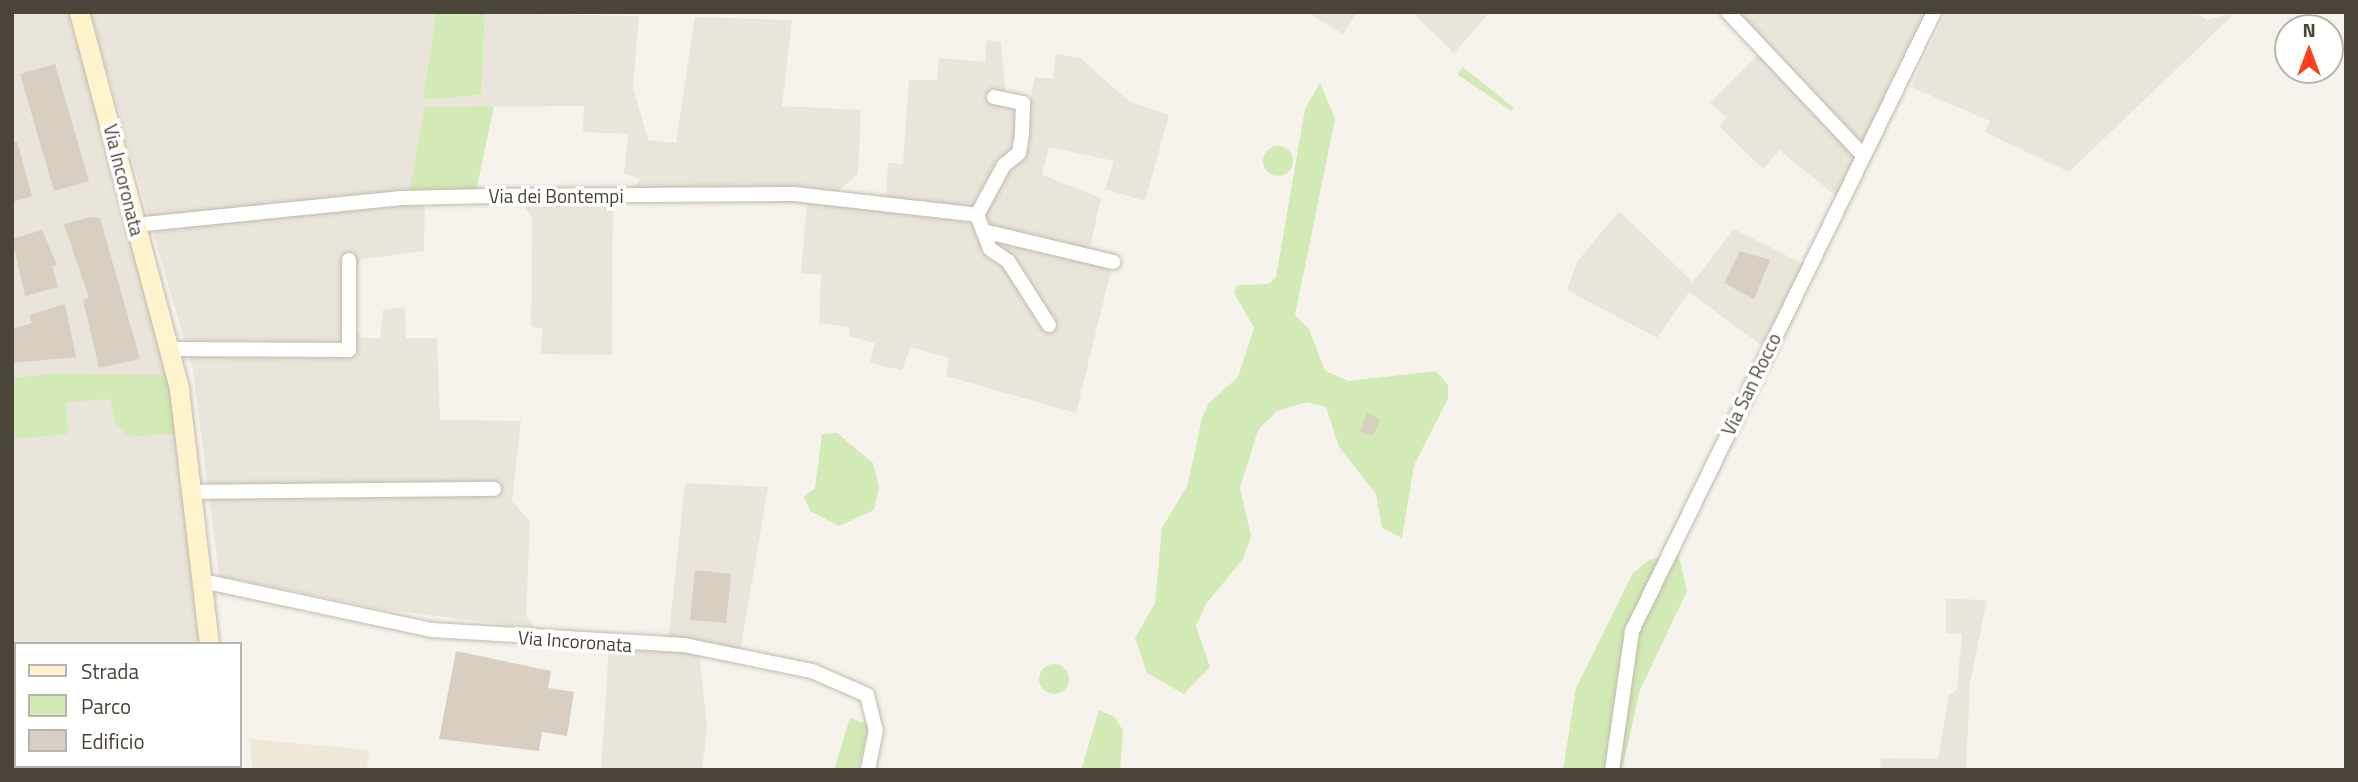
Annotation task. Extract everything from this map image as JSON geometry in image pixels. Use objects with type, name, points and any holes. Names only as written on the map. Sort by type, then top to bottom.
[{"type":"main road","name":"Via Incoronata","points":[[79,12],[169,349],[193,492],[209,642]]},
{"type":"street","points":[[1728,12],[1862,155]]},
{"type":"street","name":"Via San Rocco","points":[[1612,770],[1632,631],[1934,12]]},
{"type":"street","points":[[994,97],[1023,103],[1022,134],[1019,153],[1004,165],[977,215],[983,231],[1049,325]]},
{"type":"street","name":"Via dei Bontempi","points":[[135,225],[402,198],[490,196],[794,194],[977,215]]},
{"type":"street","points":[[983,231],[1113,262]]},
{"type":"street","points":[[169,349],[349,350],[349,260]]},
{"type":"street","points":[[193,492],[494,489]]},
{"type":"street","name":"Via Incoronata","points":[[203,581],[432,630],[684,645],[812,671],[867,695],[876,730],[868,770]]},
{"type":"shaded area","points":[[12,12],[67,12],[171,383],[192,534],[198,642],[14,642],[14,768],[209,770],[12,770]]},
{"type":"shaded area","points":[[90,12],[436,12],[423,100],[481,95],[485,13],[639,16],[633,87],[648,140],[676,143],[695,17],[792,20],[782,106],[861,110],[858,174],[835,194],[886,198],[888,163],[903,164],[909,80],[937,80],[939,58],[985,62],[987,40],[1001,42],[1005,92],[1030,100],[1035,77],[1053,79],[1056,54],[1080,58],[1129,101],[1169,115],[1145,201],[1105,189],[1114,161],[1049,147],[1042,175],[1101,198],[1090,247],[1115,254],[1076,413],[946,376],[949,358],[910,347],[902,370],[870,363],[875,343],[849,336],[850,327],[819,323],[821,275],[801,273],[807,203],[613,201],[612,355],[541,354],[542,328],[531,327],[532,217],[520,201],[630,191],[641,179],[624,174],[628,134],[583,132],[584,106],[426,107],[424,251],[362,259],[354,271],[355,329],[361,337],[380,339],[383,310],[405,307],[406,338],[437,338],[440,420],[521,421],[512,501],[530,521],[526,616],[535,628],[380,609],[219,576],[193,371]]},
{"type":"shaded area","points":[[1306,12],[1357,12],[1343,34]]},
{"type":"shaded area","points":[[1412,12],[1490,12],[1454,53]]},
{"type":"shaded area","points":[[1734,12],[1929,12],[1836,196],[1779,150],[1763,169],[1719,126],[1727,118],[1710,103],[1759,54]]},
{"type":"shaded area","points":[[1946,12],[2195,12],[2207,20],[2236,12],[2069,172],[1985,132],[1990,121],[1911,87]]},
{"type":"shaded area","points":[[1619,211],[1693,282],[1734,229],[1803,264],[1764,347],[1689,292],[1657,338],[1567,290],[1577,262]]},
{"type":"shaded area","points":[[685,483],[768,487],[739,659],[699,651],[707,727],[702,770],[601,770],[609,648],[667,652]]},
{"type":"shaded area","points":[[1946,599],[1987,600],[1970,683],[1966,770],[1880,770],[1881,758],[1938,759],[1949,695],[1957,690],[1962,634],[1946,633]]},
{"type":"shaded area","points":[[250,739],[369,750],[367,770],[252,770]]},
{"type":"green space","points":[[436,12],[485,13],[481,95],[423,100]]},
{"type":"green space","points":[[1463,67],[1514,108],[1511,111],[1457,74]]},
{"type":"green space","points":[[1320,83],[1335,119],[1295,315],[1309,329],[1325,371],[1349,381],[1436,371],[1448,385],[1448,399],[1414,465],[1402,538],[1382,528],[1376,494],[1339,447],[1326,407],[1307,402],[1277,411],[1258,430],[1240,488],[1251,536],[1243,559],[1206,604],[1196,626],[1210,667],[1184,694],[1147,673],[1135,638],[1155,603],[1162,528],[1188,484],[1202,418],[1209,403],[1238,377],[1254,328],[1234,293],[1237,285],[1269,284],[1276,277],[1305,109]]},
{"type":"green space","points":[[494,106],[476,192],[409,193],[425,107]]},
{"type":"green space","points":[[1278,146],[1284,147],[1292,155],[1292,167],[1284,175],[1278,176],[1272,175],[1264,167],[1263,161],[1264,155],[1272,147]]},
{"type":"green space","points":[[49,374],[168,375],[178,433],[128,437],[115,422],[110,399],[66,402],[68,434],[12,439],[12,378]]},
{"type":"green space","points":[[837,433],[873,463],[879,487],[874,510],[839,526],[810,511],[804,497],[815,488],[822,434]]},
{"type":"green space","points":[[1678,553],[1687,591],[1640,690],[1622,770],[1563,770],[1576,688],[1633,573],[1649,560]]},
{"type":"green space","points":[[1054,664],[1065,668],[1069,679],[1065,690],[1054,694],[1043,690],[1039,679],[1043,668]]},
{"type":"green space","points":[[1099,710],[1115,717],[1123,731],[1120,770],[1081,770]]},
{"type":"green space","points":[[850,718],[869,725],[858,770],[834,770]]},
{"type":"building","points":[[55,64],[89,181],[54,191],[20,74]]},
{"type":"building","points":[[17,141],[32,196],[12,202],[12,142]]},
{"type":"building","points":[[91,217],[100,218],[140,359],[99,368],[83,300],[89,298],[64,224]]},
{"type":"building","points":[[42,230],[57,265],[52,266],[58,287],[25,296],[12,239]]},
{"type":"building","points":[[1740,251],[1770,260],[1754,299],[1724,283]]},
{"type":"building","points":[[65,304],[76,357],[12,363],[12,329],[32,323],[29,315]]},
{"type":"building","points":[[1367,413],[1380,419],[1373,436],[1360,431]]},
{"type":"building","points":[[695,570],[731,574],[726,623],[690,620]]},
{"type":"building","points":[[456,651],[551,671],[548,688],[574,692],[567,736],[542,732],[539,751],[439,739]]}]
